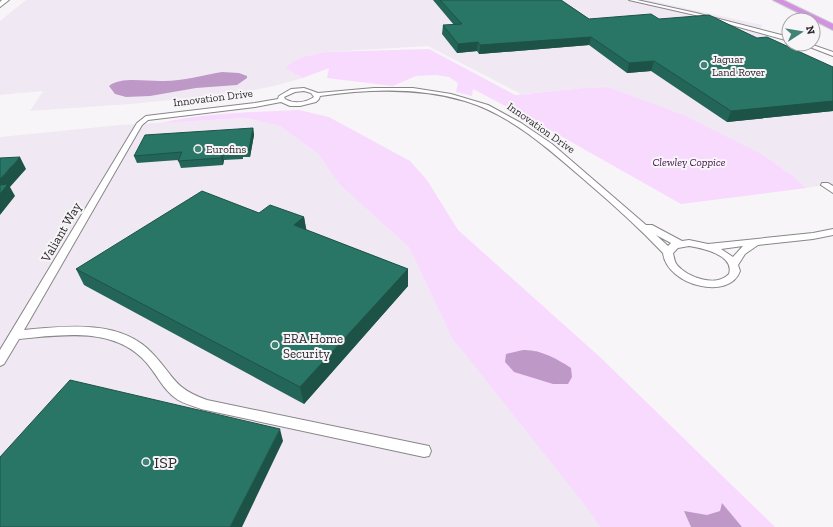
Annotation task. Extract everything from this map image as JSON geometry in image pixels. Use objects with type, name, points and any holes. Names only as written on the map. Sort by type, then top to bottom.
[{"type":"highway","points":[[766,0],[791,12]]},
{"type":"highway","points":[[777,0],[833,26]]},
{"type":"highway","points":[[783,0],[833,23]]},
{"type":"highway","points":[[821,26],[833,32]]},
{"type":"street","points":[[0,5],[6,0]]},
{"type":"street","points":[[631,0],[704,16],[781,37]]},
{"type":"street","points":[[821,50],[833,54]]},
{"type":"street","points":[[296,90],[310,90],[317,95],[317,98],[313,101],[299,104],[285,103],[281,97],[284,94],[296,90]]},
{"type":"street","name":"Innovation Drive","points":[[317,95],[377,90],[426,92],[458,97],[483,106],[512,121],[568,161],[638,221],[668,252]]},
{"type":"street","name":"Innovation Drive","points":[[146,118],[255,105],[282,100]]},
{"type":"street","name":"Valiant Way","points":[[0,360],[139,124],[146,118]]},
{"type":"street","name":"Innovation Drive","points":[[638,221],[680,244]]},
{"type":"street","points":[[708,247],[813,236],[833,232]]},
{"type":"street","points":[[813,236],[833,238]]},
{"type":"street","points":[[733,265],[742,252],[754,243]]},
{"type":"street","points":[[680,244],[699,244],[724,254],[733,265],[735,271],[733,277],[728,281],[719,283],[698,281],[678,272],[667,258],[668,252],[675,245],[680,244]]},
{"type":"street","points":[[15,335],[58,331],[110,334],[132,343],[146,353],[169,384],[184,396],[206,405],[424,451]]},
{"type":"shaded area","points":[[26,0],[648,0],[762,25],[759,33],[781,43],[781,52],[800,52],[833,67],[833,184],[806,188],[793,176],[762,154],[684,115],[608,87],[521,94],[428,46],[326,52],[310,55],[285,68],[303,78],[274,86],[233,94],[131,104],[30,111],[43,91],[0,95],[0,21]]},
{"type":"shaded area","points":[[222,72],[239,73],[247,76],[247,78],[237,85],[196,88],[150,96],[126,97],[115,94],[109,86],[114,83],[128,80],[171,81]]},
{"type":"shaded area","points":[[246,118],[280,126],[320,154],[340,185],[409,247],[453,340],[540,436],[600,527],[0,527],[0,137],[119,125]]},
{"type":"shaded area","points":[[523,350],[535,351],[548,355],[571,368],[572,377],[568,384],[553,384],[514,372],[505,362],[506,354]]},
{"type":"shaded area","points":[[722,503],[742,527],[691,527],[684,511],[707,515],[720,511]]},
{"type":"green space","name":"Clewley Coppice","points":[[429,49],[515,95],[608,87],[684,115],[762,154],[793,176],[806,188],[681,204],[543,126],[473,89],[472,96],[456,92],[458,83],[449,77],[436,75],[416,76],[393,86],[327,78],[329,68],[303,78],[285,68],[299,59],[326,52]]},
{"type":"green space","points":[[299,110],[329,117],[410,161],[427,180],[458,230],[601,358],[775,527],[600,527],[585,505],[453,340],[409,247],[340,185],[319,154],[280,126],[246,118],[160,123],[212,115]]},
{"type":"building","name":"Jaguar Land Rover","points":[[440,0],[561,0],[589,19],[651,14],[659,19],[709,15],[757,38],[767,37],[781,43],[781,52],[800,52],[833,67],[833,101],[731,111],[654,61],[629,63],[591,37],[480,45],[478,42],[458,44],[443,25],[462,24]]},
{"type":"building","name":"Eurofins","points":[[253,128],[249,149],[222,152],[221,158],[178,161],[182,152],[134,156],[145,135]]},
{"type":"building","points":[[20,157],[0,179],[0,158]]},
{"type":"building","points":[[8,184],[0,194],[0,185]]},
{"type":"building","name":"ERA Home Security","points":[[202,191],[259,213],[270,205],[304,217],[294,225],[408,269],[300,387],[76,269]]},
{"type":"building","name":"ISP","points":[[70,380],[280,429],[230,527],[0,527],[0,457]]},
{"type":"place","name":"Jaguar Land Rover","points":[[704,65]]},
{"type":"place","name":"Eurofins","points":[[198,149]]},
{"type":"place","name":"ERA Home Security","points":[[275,345]]},
{"type":"place","name":"ISP","points":[[146,462]]}]
